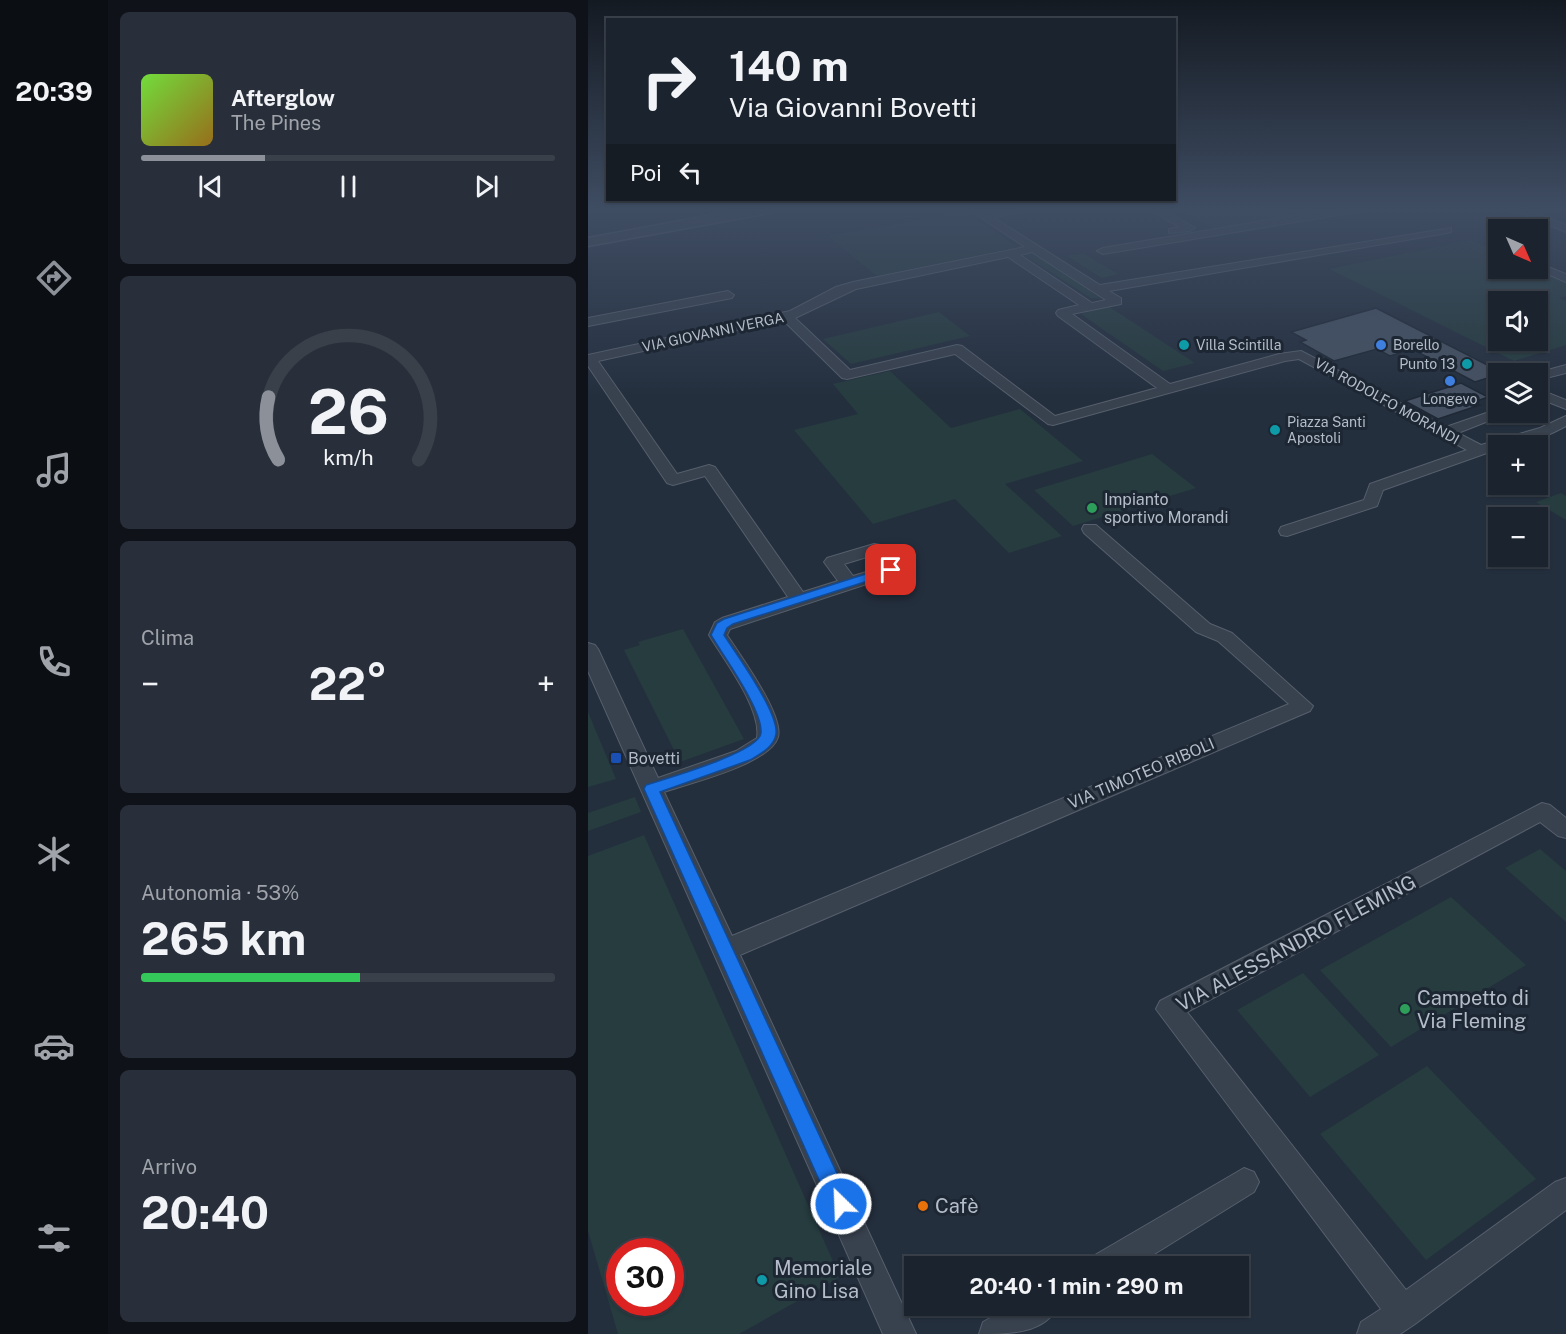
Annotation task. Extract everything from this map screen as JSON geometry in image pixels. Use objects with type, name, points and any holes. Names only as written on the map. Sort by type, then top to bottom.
[{"type":"street","name":"VIA GIOVANNI VERGA","points":[[589,359],[786,316],[800,312],[846,287],[924,271]]},
{"type":"street","points":[[1036,271],[1090,307]]},
{"type":"street","points":[[1071,271],[1117,301],[1062,313],[1168,389]]},
{"type":"street","points":[[1098,289],[1203,271]]},
{"type":"street","points":[[1550,271],[1566,278]]},
{"type":"street","points":[[588,322],[728,295]]},
{"type":"street","name":"VIA RODOLFO MORANDI","points":[[786,316],[847,375],[957,349],[1053,421],[1290,356],[1301,355],[1480,451]]},
{"type":"street","points":[[589,359],[673,480],[710,470],[798,599]]},
{"type":"street","points":[[1548,374],[1566,369]]},
{"type":"street","points":[[1548,397],[1566,405]]},
{"type":"street","points":[[1443,433],[1488,418]]},
{"type":"street","points":[[1287,531],[1371,503],[1376,487],[1545,431],[1566,420]]},
{"type":"street","name":"VIA TIMOTEO RIBOLI","points":[[725,950],[1303,706],[1225,637],[1203,628],[1090,529]]},
{"type":"street","points":[[651,789],[757,750],[768,734],[765,714],[718,635],[718,630],[729,621],[849,583]]},
{"type":"street","points":[[588,649],[900,1334]]},
{"type":"street","name":"VIA ALESSANDRO FLEMING","points":[[1404,1313],[1169,1009],[1542,811],[1566,830]]},
{"type":"street","points":[[1122,1256],[1244,1182]]},
{"type":"street","points":[[1374,1334],[1566,1192]]},
{"type":"street","points":[[995,1334],[1025,1316]]},
{"type":"green space","points":[[871,271],[900,271],[877,276]]},
{"type":"green space","points":[[1049,271],[1061,271],[1101,298],[1091,298]]},
{"type":"green space","points":[[1091,271],[1113,271],[1118,274],[1102,278]]},
{"type":"green space","points":[[1334,271],[1488,271],[1488,279],[1548,279],[1548,274],[1566,282],[1566,296],[1559,298],[1566,301],[1566,345],[1548,351],[1548,291],[1488,291],[1488,348]]},
{"type":"green space","points":[[1108,306],[1195,363],[1163,371],[1081,314]]},
{"type":"green space","points":[[939,312],[970,336],[851,364],[823,339]]},
{"type":"green space","points":[[1494,351],[1546,351],[1514,361]]},
{"type":"green space","points":[[890,371],[951,428],[1020,409],[1083,461],[1005,484],[1062,536],[1009,553],[955,499],[873,524],[794,430],[858,414],[833,384]]},
{"type":"green space","name":"Impianto sportivo Morandi","points":[[1152,454],[1196,488],[1073,526],[1034,490]]},
{"type":"green space","points":[[1561,493],[1566,496],[1566,520],[1548,507],[1536,502]]},
{"type":"green space","points":[[683,629],[744,739],[680,762],[624,650],[640,645],[638,642]]},
{"type":"green space","points":[[588,712],[616,779],[588,787]]},
{"type":"green space","points":[[635,797],[641,812],[588,831],[588,813]]},
{"type":"green space","points":[[644,835],[840,1277],[739,1334],[618,1334],[613,1316],[684,1316],[684,1238],[606,1238],[606,1293],[588,1231],[588,856]]},
{"type":"green space","points":[[1540,849],[1566,871],[1566,922],[1505,868]]},
{"type":"green space","name":"Campetto di Via Fleming","points":[[1451,897],[1526,965],[1391,1047],[1320,970]]},
{"type":"green space","name":"Campetto di Via Fleming","points":[[1303,973],[1379,1055],[1310,1097],[1237,1010]]},
{"type":"green space","points":[[1427,1066],[1536,1179],[1426,1260],[1320,1134]]},
{"type":"building","name":"Punto 13","points":[[1376,308],[1488,365],[1488,378],[1475,382],[1412,349],[1390,356],[1377,349],[1334,361],[1300,342],[1306,340],[1291,332]]},
{"type":"building","points":[[1461,383],[1488,397],[1474,402],[1480,405],[1438,419],[1405,401]]},
{"type":"place","name":"Villa Scintilla","points":[[1184,345]]},
{"type":"place","name":"Borello","points":[[1381,345]]},
{"type":"place","name":"Punto 13","points":[[1467,364]]},
{"type":"place","name":"Longevo","points":[[1450,381]]},
{"type":"place","name":"Piazza Santi Apostoli","points":[[1275,430]]},
{"type":"place","name":"Impianto sportivo Morandi","points":[[1092,508]]},
{"type":"place","name":"Bovetti","points":[[616,758]]},
{"type":"place","name":"Campetto di Via Fleming","points":[[1405,1009]]},
{"type":"place","name":"Cafè","points":[[923,1206]]},
{"type":"place","name":"Memoriale Gino Lisa","points":[[762,1280]]},
{"type":"route","points":[[841,1204],[651,789],[744,756],[757,750],[765,741],[768,734],[765,714],[718,635],[718,630],[722,626],[729,621],[891,570]]}]
